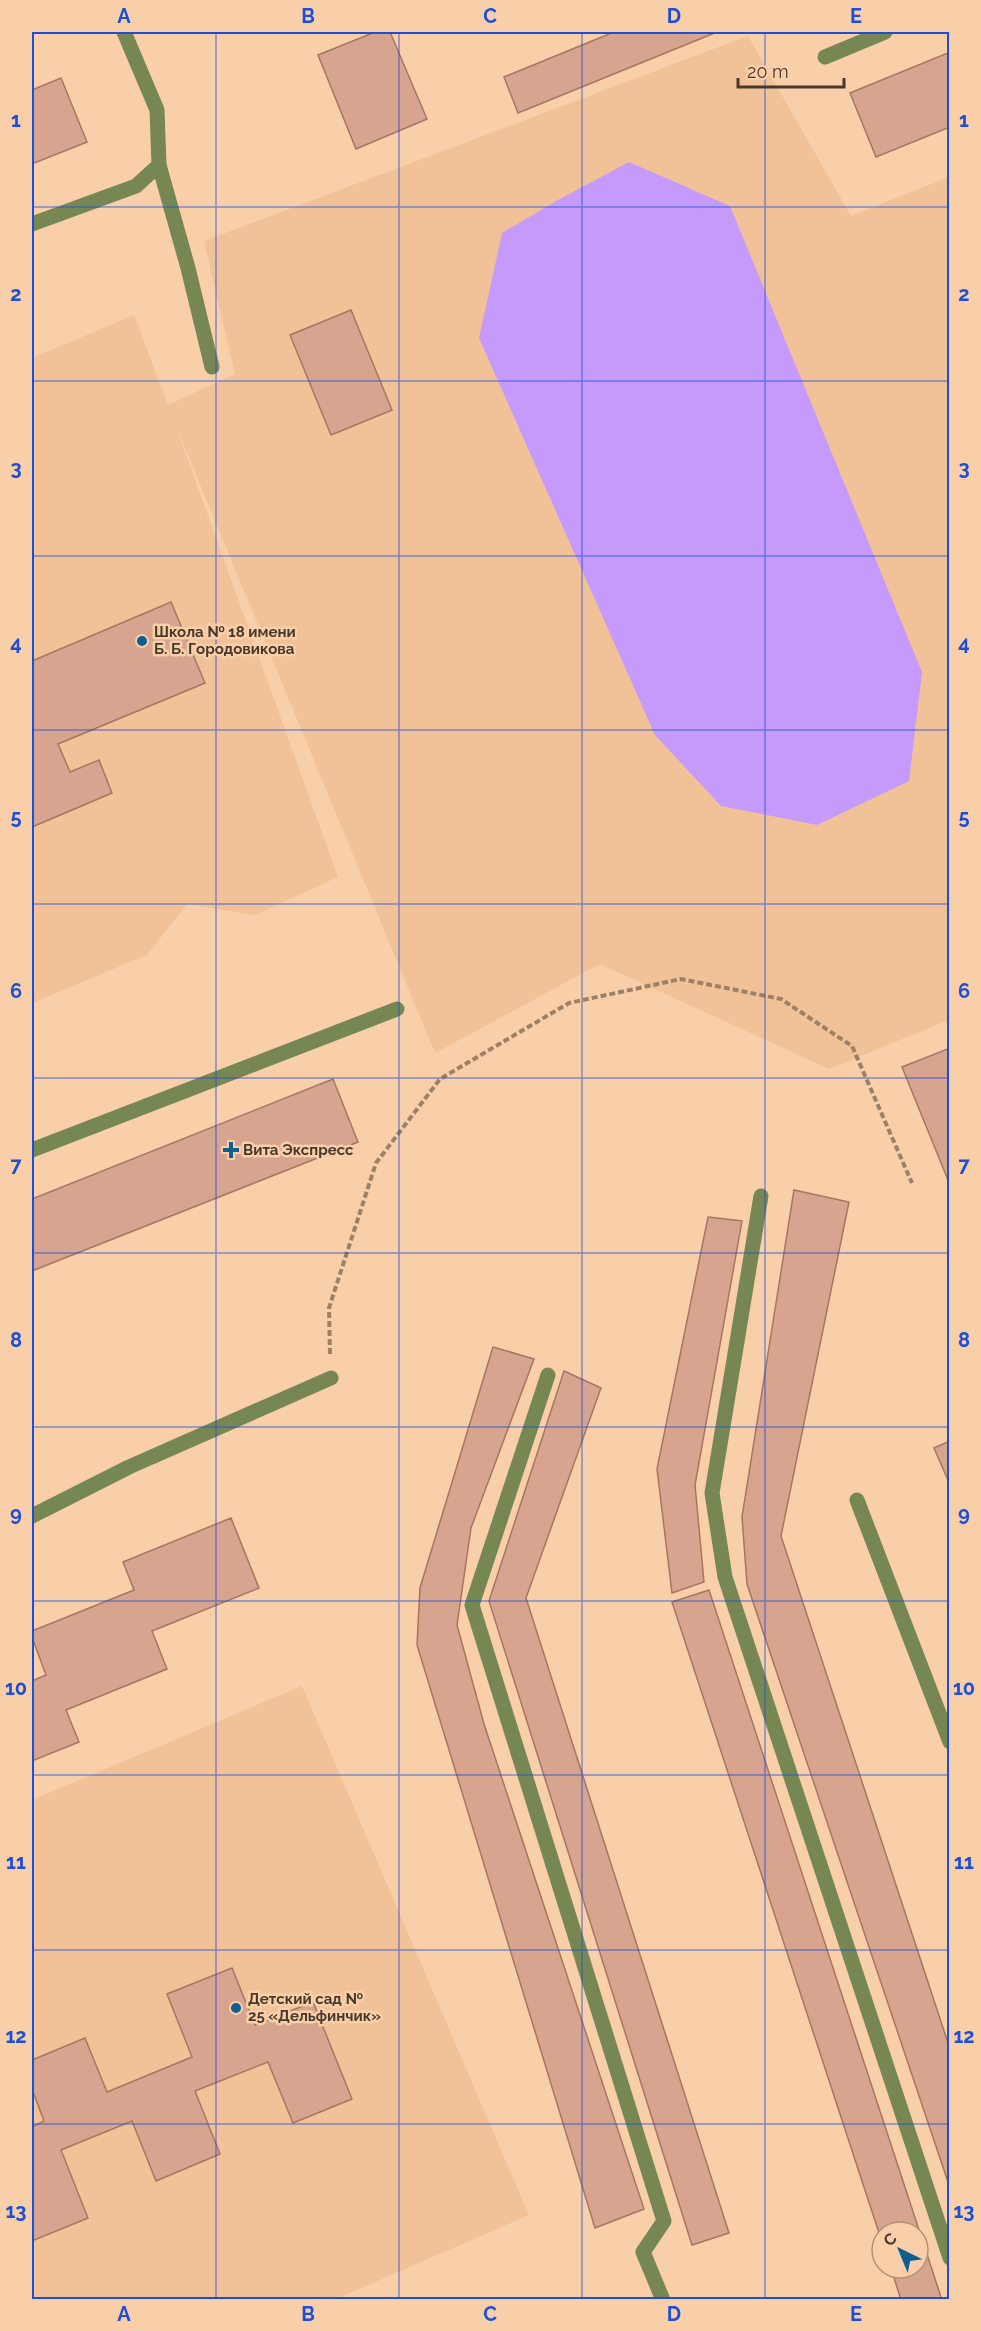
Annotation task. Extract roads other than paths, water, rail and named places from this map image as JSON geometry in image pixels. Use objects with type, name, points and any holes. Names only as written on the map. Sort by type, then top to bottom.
[{"type":"lane","points":[[124,32],[157,110],[159,165],[188,268],[212,367]]},
{"type":"lane","points":[[825,57],[885,32]]},
{"type":"lane","points":[[32,224],[136,186],[159,165]]},
{"type":"lane","points":[[32,1150],[397,1009]]},
{"type":"lane","points":[[761,1196],[712,1492],[725,1577],[950,2258]]},
{"type":"lane","points":[[548,1375],[472,1605],[664,2220],[643,2252],[663,2300]]},
{"type":"lane","points":[[32,1516],[129,1467],[331,1378]]},
{"type":"lane","points":[[857,1500],[950,1742]]},
{"type":"place","name":"Школа № 18 имени Б. Б. Городовикова","points":[[142,641]]},
{"type":"place","name":"Вита Экспресс","points":[[231,1150]]},
{"type":"place","name":"Детский сад № 25 «Дельфинчик»","points":[[236,2008]]}]
